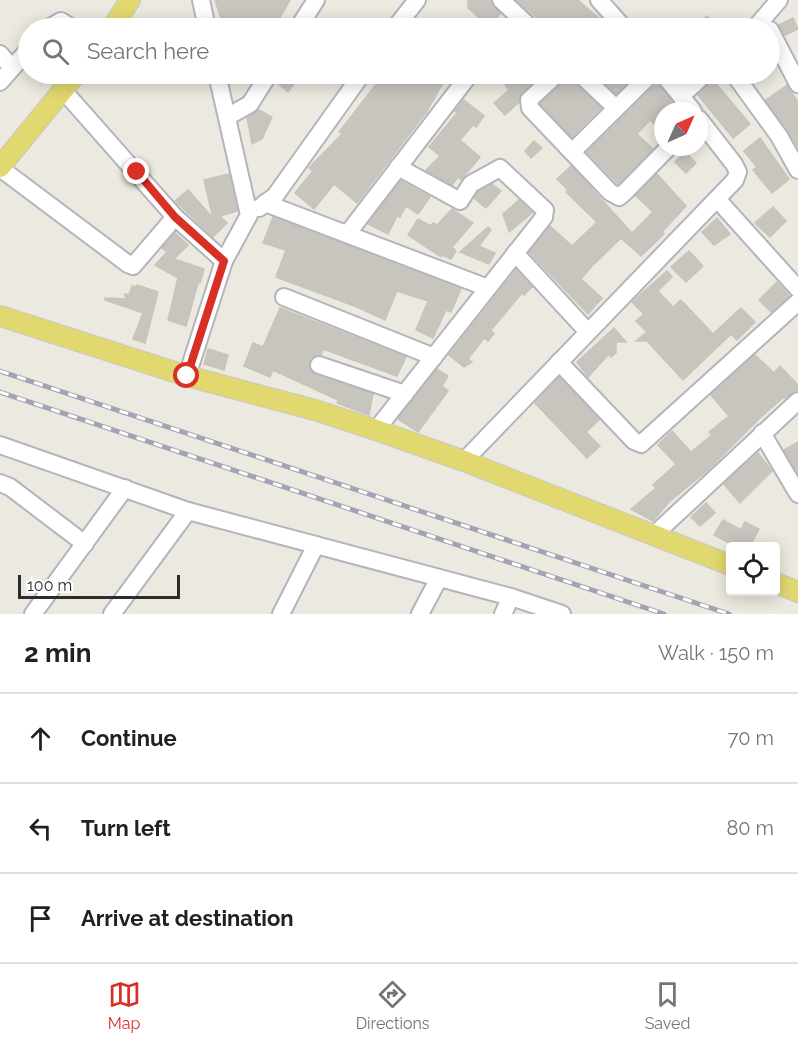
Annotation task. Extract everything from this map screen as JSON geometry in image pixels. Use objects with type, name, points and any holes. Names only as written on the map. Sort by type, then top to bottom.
[{"type":"main road","points":[[118,18],[130,0]]},
{"type":"main road","points":[[0,168],[67,84]]},
{"type":"main road","points":[[0,316],[187,376],[315,410],[376,430],[464,461],[726,563]]},
{"type":"main road","points":[[780,585],[798,592]]},
{"type":"street","points":[[204,15],[212,0]]},
{"type":"street","points":[[304,18],[316,0]]},
{"type":"street","points":[[403,18],[417,0]]},
{"type":"street","points":[[501,0],[520,18]]},
{"type":"street","points":[[599,0],[615,18]]},
{"type":"street","points":[[768,18],[778,0]]},
{"type":"street","points":[[780,53],[798,84]]},
{"type":"street","points":[[0,54],[12,68]]},
{"type":"street","points":[[0,82],[18,61]]},
{"type":"street","points":[[219,84],[249,215]]},
{"type":"street","points":[[227,117],[250,104],[263,84]]},
{"type":"street","points":[[187,376],[224,261],[249,215],[275,196],[355,84]]},
{"type":"street","points":[[348,233],[462,84]]},
{"type":"street","points":[[547,84],[528,104],[610,192],[619,197],[660,156]]},
{"type":"street","points":[[591,84],[615,107]]},
{"type":"street","points":[[572,152],[640,84]]},
{"type":"street","points":[[672,84],[687,102]]},
{"type":"street","points":[[682,95],[694,84]]},
{"type":"street","points":[[741,84],[779,136],[798,170]]},
{"type":"street","points":[[62,89],[175,217],[224,261]]},
{"type":"street","points":[[464,461],[717,199],[738,172],[708,131]]},
{"type":"street","points":[[376,430],[544,217],[545,210],[507,172],[500,168],[471,184],[460,201],[398,167]]},
{"type":"street","points":[[0,168],[133,266],[175,217]]},
{"type":"street","points":[[717,199],[798,289]]},
{"type":"street","points":[[265,203],[488,288]]},
{"type":"street","points":[[516,253],[588,332]]},
{"type":"street","points":[[284,297],[434,357]]},
{"type":"street","points":[[560,362],[634,441],[641,444],[798,302]]},
{"type":"street","points":[[319,366],[405,394]]},
{"type":"street","points":[[655,534],[798,401]]},
{"type":"street","points":[[762,433],[798,494]]},
{"type":"street","points":[[0,445],[189,510],[511,597],[562,614]]},
{"type":"street","points":[[0,483],[10,487],[85,544]]},
{"type":"street","points":[[33,614],[125,488]]},
{"type":"street","points":[[116,612],[189,510]]},
{"type":"street","points":[[282,614],[316,545]]},
{"type":"street","points":[[420,614],[439,578]]},
{"type":"street","points":[[503,614],[511,597]]},
{"type":"building","points":[[215,0],[290,0],[280,18],[221,18]]},
{"type":"building","points":[[468,0],[491,0],[500,14],[497,18],[479,18],[468,8]]},
{"type":"building","points":[[516,0],[578,0],[599,18],[537,18]]},
{"type":"building","points":[[793,18],[798,29],[785,35],[780,24]]},
{"type":"building","points":[[278,84],[294,84],[288,92]]},
{"type":"building","points":[[376,84],[442,84],[427,111],[357,203],[334,184],[314,209],[295,193],[313,171],[309,168],[342,134],[339,132]]},
{"type":"building","points":[[531,84],[522,92],[519,102],[505,115],[494,103],[509,90],[505,85]]},
{"type":"building","points":[[562,84],[575,84],[601,108],[572,137],[540,104]]},
{"type":"building","points":[[606,84],[626,84],[616,94]]},
{"type":"building","points":[[658,84],[672,102],[654,102],[654,124],[650,120],[637,134],[653,149],[618,184],[587,152]]},
{"type":"building","points":[[709,84],[716,84],[750,124],[733,138],[708,107],[708,102],[704,102],[698,95]]},
{"type":"building","points":[[787,85],[798,102],[798,147],[766,100]]},
{"type":"building","points":[[464,100],[484,116],[476,127],[473,125],[460,140],[480,157],[461,180],[458,177],[452,185],[426,170],[440,156],[429,147],[457,113],[455,111]]},
{"type":"building","points":[[259,110],[272,117],[262,139],[252,144],[247,118]]},
{"type":"building","points":[[760,138],[789,179],[772,193],[753,170],[757,167],[744,151]]},
{"type":"building","points":[[534,141],[542,148],[531,158],[525,151]]},
{"type":"building","points":[[681,156],[689,156],[696,163],[686,173],[675,162]]},
{"type":"building","points":[[571,166],[632,233],[653,212],[636,196],[657,174],[686,206],[662,232],[664,234],[641,256],[621,238],[592,266],[581,279],[602,298],[588,314],[529,252],[550,226],[572,246],[597,222],[566,192],[568,190],[557,179]]},
{"type":"building","points":[[229,174],[237,211],[220,216],[227,223],[213,237],[175,201],[188,190],[213,218],[204,180]]},
{"type":"building","points":[[401,181],[430,197],[418,214],[406,206],[400,217],[397,216],[388,234],[368,224]]},
{"type":"building","points":[[492,184],[501,191],[486,208],[474,198],[478,192]]},
{"type":"building","points":[[519,200],[532,213],[509,232],[503,214]]},
{"type":"building","points":[[773,207],[786,221],[770,237],[755,223]]},
{"type":"building","points":[[452,209],[473,223],[452,247],[456,251],[451,259],[442,255],[441,257],[408,235],[418,219],[431,226],[433,223],[437,225]]},
{"type":"building","points":[[273,217],[461,289],[451,312],[446,310],[433,338],[416,330],[428,301],[397,291],[385,320],[357,307],[276,277],[286,250],[263,243]]},
{"type":"building","points":[[717,218],[730,234],[714,245],[702,232]]},
{"type":"building","points":[[488,227],[491,230],[479,246],[495,253],[489,264],[460,252]]},
{"type":"building","points":[[175,233],[188,245],[174,259],[204,269],[186,326],[168,320],[178,278],[155,265],[167,252],[162,248]]},
{"type":"building","points":[[689,251],[703,266],[686,282],[671,267]]},
{"type":"building","points":[[516,270],[532,287],[524,295],[522,293],[491,330],[494,334],[488,341],[484,338],[468,359],[472,362],[464,367],[449,355]]},
{"type":"building","points":[[667,271],[672,277],[658,291],[673,307],[681,300],[713,334],[741,308],[755,322],[737,340],[731,334],[683,380],[647,341],[636,341],[647,332],[636,321],[644,314],[632,302]]},
{"type":"building","points":[[777,282],[789,296],[771,312],[759,300]]},
{"type":"building","points":[[137,285],[158,292],[145,343],[133,339],[143,313],[105,300],[105,298],[126,299],[125,294],[129,295],[132,286]]},
{"type":"building","points":[[280,308],[406,357],[397,376],[323,349],[321,355],[309,361],[309,368],[315,375],[373,394],[369,415],[337,403],[338,400],[273,370],[270,377],[244,366],[253,343],[263,347]]},
{"type":"building","points":[[614,328],[626,342],[616,342],[616,353],[611,357],[609,354],[588,377],[577,362]]},
{"type":"building","points":[[208,349],[228,355],[224,370],[204,364]]},
{"type":"building","points":[[755,355],[774,373],[780,366],[798,385],[798,389],[784,397],[761,417],[709,469],[669,502],[653,521],[631,509],[656,488],[653,485],[676,464],[658,445],[672,431],[691,452],[712,435],[709,432],[729,416],[711,395]]},
{"type":"building","points":[[437,369],[448,376],[442,386],[448,391],[418,432],[398,419]]},
{"type":"building","points":[[559,377],[599,420],[586,432],[600,446],[587,458],[535,403]]},
{"type":"building","points":[[798,442],[798,473],[784,450]]},
{"type":"building","points":[[758,453],[772,471],[740,503],[735,497],[739,490],[734,496],[724,484]]},
{"type":"building","points":[[706,503],[715,513],[700,526],[691,517]]},
{"type":"building","points":[[723,520],[741,530],[745,522],[759,529],[752,542],[727,542],[714,535]]},
{"type":"railway","points":[[0,371],[729,614]]},
{"type":"railway","points":[[0,392],[664,614]]},
{"type":"route","points":[[137,172],[175,217],[224,261],[187,376]]}]
